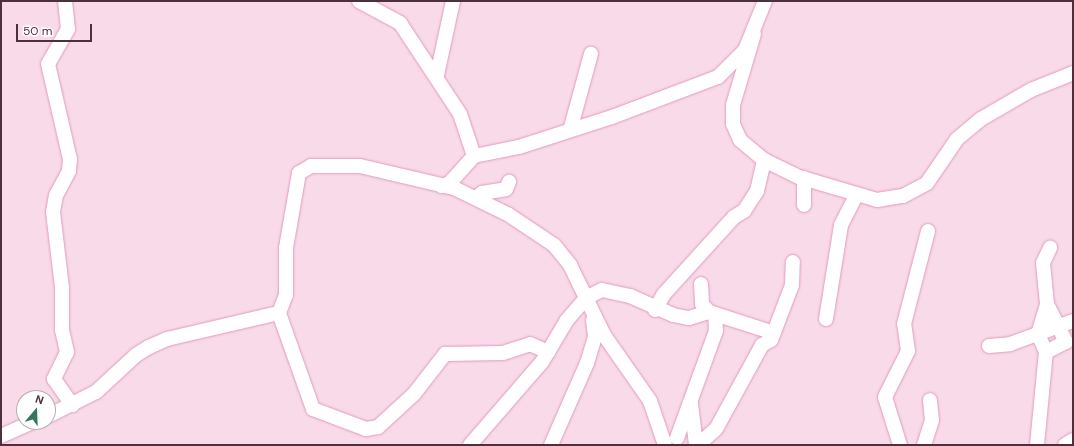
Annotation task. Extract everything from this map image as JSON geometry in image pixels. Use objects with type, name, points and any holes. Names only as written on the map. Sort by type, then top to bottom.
[{"type":"street","points":[[65,1],[68,29],[48,64],[70,159],[69,171],[56,195],[53,212],[62,287],[62,330],[67,352],[54,379],[72,405]]},
{"type":"street","points":[[360,1],[400,23],[438,76],[460,114],[474,156]]},
{"type":"street","points":[[438,76],[453,1]]},
{"type":"street","points":[[765,1],[754,34],[732,114],[740,140],[764,160],[804,178],[856,196],[884,200],[914,191],[935,176],[954,143],[981,119],[1031,90],[1073,72]]},
{"type":"street","points":[[442,186],[450,183],[474,156],[518,147],[571,127],[612,117],[707,83],[726,70],[745,50],[754,34]]},
{"type":"street","points":[[571,127],[591,54]]},
{"type":"street","points":[[655,310],[664,294],[734,217],[744,211],[757,191],[764,160]]},
{"type":"street","points":[[548,352],[530,344],[503,353],[445,354],[414,394],[378,427],[366,428],[313,409],[279,312],[286,295],[286,248],[292,206],[303,170],[311,166],[360,166],[442,186],[476,198],[554,245],[570,265],[593,315],[650,401],[665,445]]},
{"type":"street","points":[[804,178],[804,205]]},
{"type":"street","points":[[476,198],[482,193],[506,189],[510,182]]},
{"type":"street","points":[[826,319],[841,225],[856,196]]},
{"type":"street","points":[[900,445],[885,397],[908,351],[904,324],[928,231]]},
{"type":"street","points":[[1037,445],[1046,352],[1038,334],[1047,304],[1044,263],[1050,248]]},
{"type":"street","points":[[696,445],[716,429],[762,345],[774,333],[792,285],[793,262]]},
{"type":"street","points":[[701,284],[702,304],[712,313],[774,333]]},
{"type":"street","points":[[470,445],[548,352],[566,320],[586,298],[602,290],[614,290],[655,310],[688,318],[712,313]]},
{"type":"street","points":[[1046,352],[1066,342],[1059,325],[1047,304]]},
{"type":"street","points":[[56,412],[96,392],[136,355],[149,347],[167,339],[279,312]]},
{"type":"street","points":[[677,438],[691,404],[716,331],[712,313]]},
{"type":"street","points":[[551,445],[587,363],[595,336],[593,315]]},
{"type":"street","points":[[989,346],[1010,344],[1073,321]]},
{"type":"street","points":[[924,445],[932,420],[930,400]]},
{"type":"street","points":[[691,404],[696,445]]},
{"type":"street","points":[[1,436],[16,429]]},
{"type":"street","points":[[661,430],[696,445]]},
{"type":"street","points":[[1065,445],[1073,440]]}]
